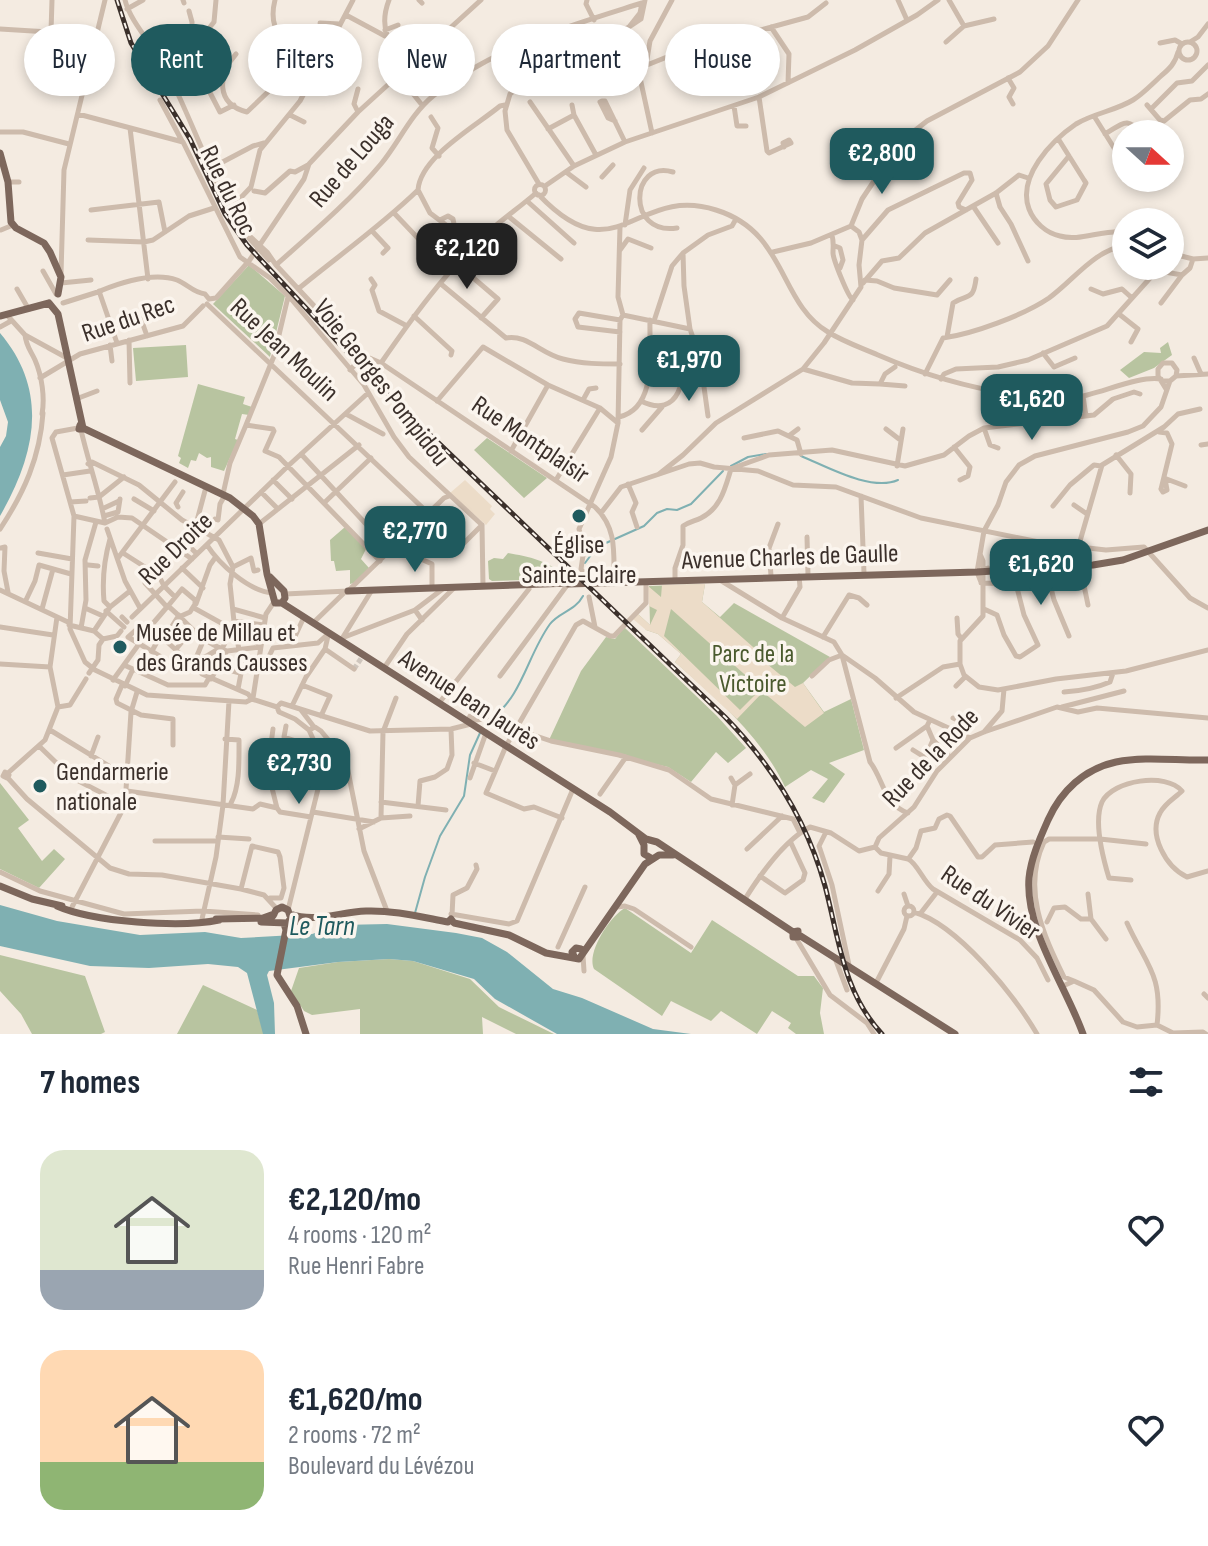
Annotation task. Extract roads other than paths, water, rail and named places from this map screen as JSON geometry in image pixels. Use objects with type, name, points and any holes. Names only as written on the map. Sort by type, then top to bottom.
[{"type":"main road","points":[[0,153],[3,173],[8,182],[6,196],[13,225],[47,247],[60,297],[81,427],[181,479],[224,495],[245,509],[259,524]]},
{"type":"main road","points":[[6,317],[60,297]]},
{"type":"main road","name":"Avenue Jean Jaurès","points":[[259,524],[267,574],[276,596],[363,656],[573,789],[596,799],[635,830],[675,855]]},
{"type":"main road","name":"Avenue Charles de Gaulle","points":[[568,584],[1080,566],[1114,562],[1208,530]]},
{"type":"main road","points":[[347,591],[529,587],[614,581]]},
{"type":"main road","points":[[276,596],[285,594]]},
{"type":"main road","points":[[1083,1034],[1035,922],[1029,887],[1034,856],[1058,801],[1083,776],[1114,762],[1208,760]]},
{"type":"main road","name":"Avenue Jean Jaurès","points":[[635,830],[650,853]]},
{"type":"main road","points":[[578,954],[621,904],[656,842]]},
{"type":"main road","points":[[578,954],[619,900],[656,842]]},
{"type":"main road","points":[[650,853],[675,855],[955,1034]]},
{"type":"main road","points":[[0,886],[57,906],[148,922],[244,920],[284,915],[306,919],[382,909],[451,919],[504,933],[546,953],[578,954]]},
{"type":"main road","points":[[284,915],[312,921],[366,913],[398,913]]},
{"type":"main road","points":[[182,921],[203,915],[219,920]]},
{"type":"main road","points":[[284,915],[277,975],[297,1006],[306,1033]]},
{"type":"main road","points":[[123,920],[134,917],[148,922]]},
{"type":"street","points":[[51,24],[52,0]]},
{"type":"street","points":[[100,24],[105,0]]},
{"type":"street","points":[[125,0],[137,24]]},
{"type":"street","points":[[127,9],[143,0]]},
{"type":"street","points":[[212,24],[216,0]]},
{"type":"street","points":[[274,24],[272,12],[275,0]]},
{"type":"street","points":[[320,23],[340,24],[353,0]]},
{"type":"street","points":[[384,24],[389,0]]},
{"type":"street","points":[[454,24],[481,0]]},
{"type":"street","points":[[587,0],[594,20]]},
{"type":"street","points":[[649,47],[672,0]]},
{"type":"street","points":[[898,0],[907,20]]},
{"type":"street","points":[[381,363],[414,316],[464,256],[540,189],[574,166],[625,142],[759,97],[835,60],[938,0]]},
{"type":"street","points":[[949,0],[964,26]]},
{"type":"street","points":[[773,252],[832,235],[851,226],[858,207],[900,142],[927,121],[1020,72],[1048,46],[1078,0]]},
{"type":"street","points":[[631,24],[640,13],[643,1]]},
{"type":"street","points":[[634,24],[641,19],[643,1]]},
{"type":"street","name":"Rue de Louga","points":[[276,265],[332,215],[381,164],[423,106],[454,81],[501,53],[538,37],[643,1]]},
{"type":"street","points":[[780,25],[812,16],[826,3]]},
{"type":"street","points":[[631,6],[640,13]]},
{"type":"street","points":[[189,11],[192,24]]},
{"type":"street","points":[[346,15],[378,30]]},
{"type":"street","points":[[946,42],[964,26],[994,19]]},
{"type":"street","points":[[1193,44],[1208,24]]},
{"type":"street","points":[[0,29],[24,30]]},
{"type":"street","points":[[780,40],[789,54],[788,83]]},
{"type":"street","points":[[1160,43],[1175,40],[1193,44]]},
{"type":"street","points":[[1175,63],[1182,44]]},
{"type":"street","points":[[1193,44],[1198,58],[1207,67],[1192,81],[1177,83],[1149,107],[1164,121],[1190,100],[1201,99],[1208,94]]},
{"type":"street","points":[[1178,52],[1188,61]]},
{"type":"street","points":[[236,54],[222,76],[222,88],[234,105],[243,111],[253,108],[264,96]]},
{"type":"street","points":[[1112,231],[1071,238],[1050,233],[1038,223],[1029,209],[1026,194],[1028,178],[1035,166],[1076,125],[1133,100],[1175,63],[1198,58]]},
{"type":"street","points":[[1008,78],[1014,88],[1009,97],[1013,104]]},
{"type":"street","points":[[254,191],[265,193],[290,171],[295,172],[309,164],[378,94]]},
{"type":"street","points":[[60,297],[63,178],[83,96]]},
{"type":"street","points":[[179,96],[223,197],[257,254],[276,265]]},
{"type":"street","points":[[212,96],[220,112],[234,105]]},
{"type":"street","points":[[230,209],[251,187],[255,163],[265,142],[290,115],[302,96]]},
{"type":"street","points":[[355,96],[358,112]]},
{"type":"street","points":[[415,96],[423,106]]},
{"type":"street","points":[[510,96],[505,105],[509,135],[553,207],[580,228],[606,231],[642,215],[671,207],[703,206],[736,219],[773,252],[805,311],[830,333],[925,374],[969,387],[1043,398],[1083,396],[1151,377],[1204,374]]},
{"type":"street","points":[[644,96],[652,133]]},
{"type":"street","points":[[759,97],[767,151],[772,153],[784,147]]},
{"type":"street","points":[[160,100],[183,142]]},
{"type":"street","points":[[530,102],[574,166]]},
{"type":"street","points":[[298,289],[394,213],[418,190],[426,171],[450,144],[505,105]]},
{"type":"street","points":[[572,105],[574,115],[596,155]]},
{"type":"street","points":[[734,106],[737,126],[746,126]]},
{"type":"street","name":"Rue du Roc","points":[[78,114],[183,142],[240,257],[257,254]]},
{"type":"street","points":[[290,115],[304,122]]},
{"type":"street","points":[[548,129],[574,115]]},
{"type":"street","points":[[1094,116],[1112,145]]},
{"type":"street","points":[[431,117],[438,128],[432,148],[439,156]]},
{"type":"street","points":[[615,121],[625,142]]},
{"type":"street","points":[[130,128],[144,242],[152,278]]},
{"type":"street","points":[[1105,134],[1112,130]]},
{"type":"street","points":[[0,132],[23,132],[70,145]]},
{"type":"street","points":[[1059,140],[1086,183],[1077,200],[1056,207],[1050,200],[1046,184],[1069,156]]},
{"type":"street","points":[[215,166],[265,142]]},
{"type":"street","points":[[202,151],[215,166],[223,197]]},
{"type":"street","name":"Rue du Rec","points":[[40,378],[80,354],[183,326],[200,301],[216,298],[257,254],[304,179],[309,164]]},
{"type":"street","points":[[602,177],[613,165]]},
{"type":"street","points":[[587,581],[581,569],[584,549],[579,529],[611,457],[618,420],[621,318],[619,248],[630,190],[644,168]]},
{"type":"street","points":[[673,172],[664,170],[644,180],[640,207],[642,215],[650,221],[668,229],[677,228]]},
{"type":"street","points":[[566,172],[586,187]]},
{"type":"street","points":[[862,240],[894,205],[970,173],[972,180],[960,198],[959,211]]},
{"type":"street","points":[[658,476],[716,423],[803,369],[863,282],[882,261],[899,258],[925,233],[959,211],[996,193],[1019,175],[1028,178]]},
{"type":"street","points":[[8,182],[19,182]]},
{"type":"street","points":[[418,190],[430,213],[450,230],[464,256]]},
{"type":"street","points":[[996,193],[1028,261]]},
{"type":"street","points":[[527,201],[574,243]]},
{"type":"street","points":[[91,210],[159,202],[165,232]]},
{"type":"street","points":[[973,206],[998,243]]},
{"type":"street","points":[[88,240],[144,242],[189,216],[214,208]]},
{"type":"street","points":[[394,213],[450,272]]},
{"type":"street","points":[[508,216],[561,259]]},
{"type":"street","points":[[618,420],[634,412],[648,388],[652,321],[672,266],[683,253],[708,235],[732,226],[736,219]]},
{"type":"street","points":[[1,230],[13,225]]},
{"type":"street","points":[[851,226],[859,232],[862,240],[859,265],[863,282]]},
{"type":"street","points":[[373,232],[388,248],[383,253]]},
{"type":"street","points":[[832,235],[835,246],[833,255],[846,294],[853,300]]},
{"type":"street","points":[[265,238],[276,265]]},
{"type":"street","points":[[619,248],[628,239],[651,248]]},
{"type":"street","points":[[234,246],[242,270]]},
{"type":"street","points":[[925,374],[940,340],[999,323],[1047,299],[1097,255],[1112,250]]},
{"type":"street","points":[[683,253],[690,329],[700,358],[708,416]]},
{"type":"street","name":"Voie Georges Pompidou","points":[[257,254],[270,278],[352,368],[409,457],[482,525]]},
{"type":"street","points":[[1184,257],[1208,258]]},
{"type":"street","points":[[1184,273],[1193,259]]},
{"type":"street","points":[[457,264],[498,299],[481,318]]},
{"type":"street","name":"Rue Montplaisir","points":[[276,265],[362,358],[381,363],[601,513],[613,539],[614,581]]},
{"type":"street","points":[[43,271],[60,297]]},
{"type":"street","points":[[60,297],[86,295],[152,278],[178,281],[200,301]]},
{"type":"street","points":[[371,279],[375,285],[372,290],[379,311],[407,326]]},
{"type":"street","points":[[947,337],[953,303],[969,298],[975,292],[976,279]]},
{"type":"street","points":[[60,297],[91,280]]},
{"type":"street","points":[[863,282],[877,281],[894,288],[937,295],[950,280]]},
{"type":"street","points":[[941,379],[944,374],[956,369],[998,367],[1043,353],[1107,326],[1148,280]]},
{"type":"street","points":[[1161,303],[1178,280]]},
{"type":"street","points":[[441,284],[506,338],[521,337],[564,360],[620,364]]},
{"type":"street","points":[[17,289],[28,308]]},
{"type":"street","points":[[1091,289],[1103,294],[1122,289],[1132,298]]},
{"type":"street","points":[[98,292],[117,343]]},
{"type":"street","points":[[225,528],[218,520],[230,463],[279,341],[289,296]]},
{"type":"street","name":"Rue Jean Moulin","points":[[200,301],[271,363],[462,545],[482,525]]},
{"type":"street","points":[[620,332],[578,327],[575,319],[579,313],[652,321],[690,329]]},
{"type":"street","points":[[1119,314],[1138,329],[1131,342]]},
{"type":"street","points":[[414,316],[452,351],[451,355]]},
{"type":"street","points":[[0,327],[6,317],[25,335],[68,360]]},
{"type":"street","points":[[112,326],[141,319],[147,336]]},
{"type":"street","points":[[0,529],[30,476],[41,438],[43,413],[40,378],[25,335]]},
{"type":"street","points":[[129,340],[130,383]]},
{"type":"street","points":[[110,345],[112,361]]},
{"type":"street","points":[[437,401],[483,347],[548,385],[600,408],[618,420]]},
{"type":"street","points":[[641,401],[654,407],[671,402],[680,389],[681,355],[678,349]]},
{"type":"street","points":[[1043,353],[1054,367],[1075,358]]},
{"type":"street","points":[[352,368],[362,358]]},
{"type":"street","points":[[1194,358],[1204,374]]},
{"type":"street","points":[[961,638],[980,621],[984,609],[980,554],[984,531],[1006,482],[1019,465],[1038,455],[1138,429],[1156,415],[1174,365],[1161,364],[1151,377]]},
{"type":"street","points":[[880,384],[885,374],[895,367]]},
{"type":"street","points":[[803,369],[852,383],[905,386]]},
{"type":"street","points":[[1158,371],[1169,377]]},
{"type":"street","points":[[511,451],[548,385]]},
{"type":"street","points":[[583,400],[589,389],[596,388]]},
{"type":"street","points":[[75,399],[97,391]]},
{"type":"street","name":"Rue Droite","points":[[124,630],[155,594],[368,392]]},
{"type":"street","points":[[731,469],[769,455],[832,450],[897,466],[933,459],[984,428],[1086,416],[1099,412],[1117,397],[1134,392],[1140,394]]},
{"type":"street","points":[[1083,396],[1086,416]]},
{"type":"street","points":[[642,430],[662,406]]},
{"type":"street","points":[[556,480],[600,408]]},
{"type":"street","points":[[1078,548],[1101,466],[1178,414],[1200,409]]},
{"type":"street","points":[[346,414],[383,434]]},
{"type":"street","points":[[246,425],[273,429],[265,451],[288,466],[380,561]]},
{"type":"street","points":[[89,674],[75,645],[70,624],[74,516],[52,440],[56,432],[81,427],[89,468],[110,539],[121,555],[130,591],[141,608]]},
{"type":"street","points":[[984,428],[990,445],[998,448]]},
{"type":"street","points":[[790,435],[798,429]]},
{"type":"street","points":[[886,429],[899,440],[901,446],[897,466]]},
{"type":"street","points":[[899,440],[903,429]]},
{"type":"street","points":[[744,438],[778,431],[790,435],[800,445],[801,454]]},
{"type":"street","points":[[1146,438],[1165,431],[1171,441],[1164,478],[1185,486]]},
{"type":"street","points":[[41,438],[52,440]]},
{"type":"street","points":[[259,524],[359,445]]},
{"type":"street","points":[[954,447],[970,467],[968,476],[960,480]]},
{"type":"street","points":[[301,454],[391,551]]},
{"type":"street","points":[[1116,455],[1131,474],[1130,493]]},
{"type":"street","points":[[324,503],[371,458]]},
{"type":"street","points":[[63,476],[89,468],[92,462],[124,477],[175,510],[195,528],[216,537],[233,569],[230,584],[240,673],[238,689]]},
{"type":"street","points":[[601,513],[621,487],[700,463],[767,473],[793,485],[836,487],[921,518],[984,531],[1078,548],[1106,550],[1144,547],[1190,598],[1208,608]]},
{"type":"street","points":[[1053,506],[1070,485],[1094,465],[1101,466]]},
{"type":"street","points":[[675,580],[675,568],[683,545],[683,526],[703,517],[722,498],[731,469]]},
{"type":"street","points":[[70,502],[99,497],[124,477]]},
{"type":"street","points":[[104,560],[121,555],[181,479]]},
{"type":"street","points":[[273,480],[292,499]]},
{"type":"street","points":[[628,484],[636,503],[632,512],[637,527]]},
{"type":"street","points":[[195,528],[206,487]]},
{"type":"street","points":[[175,510],[183,492]]},
{"type":"street","points":[[261,492],[278,509]]},
{"type":"street","points":[[313,623],[449,496]]},
{"type":"street","points":[[861,496],[864,573]]},
{"type":"street","points":[[134,499],[154,511]]},
{"type":"street","points":[[74,516],[96,522],[118,512],[120,500]]},
{"type":"street","points":[[1074,505],[1087,514]]},
{"type":"street","points":[[104,519],[125,516],[144,524],[192,559]]},
{"type":"street","points":[[81,628],[85,608],[85,560],[96,522]]},
{"type":"street","points":[[419,522],[447,549]]},
{"type":"street","points":[[771,576],[769,548],[778,524]]},
{"type":"street","points":[[482,525],[483,587]]},
{"type":"street","points":[[782,618],[804,576],[807,537]]},
{"type":"street","points":[[110,539],[104,560],[103,600],[106,612],[162,661]]},
{"type":"street","points":[[402,539],[421,559],[432,564],[432,589]]},
{"type":"street","points":[[207,545],[215,558],[263,593],[276,596],[265,619],[252,699]]},
{"type":"street","points":[[189,546],[197,554]]},
{"type":"street","points":[[1,548],[5,547],[2,574],[8,592]]},
{"type":"street","points":[[175,558],[181,550]]},
{"type":"street","points":[[38,553],[72,559]]},
{"type":"street","points":[[121,555],[159,576],[175,597]]},
{"type":"street","points":[[233,569],[251,556],[254,571],[258,570]]},
{"type":"street","points":[[152,651],[180,615],[194,607],[215,558]]},
{"type":"street","points":[[26,601],[39,565],[71,574]]},
{"type":"street","points":[[88,565],[98,566]]},
{"type":"street","points":[[1080,566],[1088,605]]},
{"type":"street","points":[[1046,567],[1054,600],[1069,636]]},
{"type":"street","points":[[182,568],[203,588]]},
{"type":"street","points":[[42,609],[53,569]]},
{"type":"street","points":[[152,573],[145,583],[180,615],[187,627],[204,639],[223,649],[260,646]]},
{"type":"street","points":[[719,579],[782,618],[839,646],[870,762],[888,799],[898,809],[908,813]]},
{"type":"street","points":[[359,591],[360,581]]},
{"type":"street","points":[[562,818],[534,807],[524,809],[486,793],[506,746],[576,625],[583,621],[614,636],[646,603],[646,581]]},
{"type":"street","points":[[981,583],[1016,584],[1024,615],[1040,648],[1016,656],[997,615],[984,609]]},
{"type":"street","points":[[500,676],[568,584]]},
{"type":"street","points":[[439,703],[529,587]]},
{"type":"street","points":[[342,639],[415,610],[444,588]]},
{"type":"street","points":[[384,668],[407,634],[454,588]]},
{"type":"street","points":[[147,630],[182,589],[195,600],[194,607]]},
{"type":"street","points":[[0,590],[70,624],[94,631],[103,639]]},
{"type":"street","points":[[342,639],[372,590]]},
{"type":"street","points":[[94,631],[106,612],[130,591]]},
{"type":"street","points":[[285,594],[347,591]]},
{"type":"street","points":[[823,637],[849,595],[867,605]]},
{"type":"street","points":[[589,597],[595,628]]},
{"type":"street","points":[[194,607],[260,646]]},
{"type":"street","points":[[85,608],[106,612]]},
{"type":"street","points":[[233,609],[265,619]]},
{"type":"street","points":[[415,610],[422,620]]},
{"type":"street","points":[[4,776],[39,746],[50,730],[58,707],[50,667],[57,617]]},
{"type":"street","points":[[122,617],[124,630]]},
{"type":"street","points":[[291,646],[304,617]]},
{"type":"street","points":[[957,618],[961,638],[960,664],[965,677],[988,690],[1113,673],[1208,650]]},
{"type":"street","points":[[234,621],[265,619]]},
{"type":"street","points":[[58,707],[70,705],[98,660],[99,645],[103,639],[138,626],[192,660],[210,678],[238,689],[252,699],[292,706],[370,731],[451,729],[469,723],[470,716],[476,720],[485,719],[551,741],[669,770],[711,799],[793,819],[800,833]]},
{"type":"street","points":[[0,627],[53,635]]},
{"type":"street","points":[[124,665],[172,686],[205,685],[234,631]]},
{"type":"street","points":[[258,664],[265,665],[273,648],[318,643],[329,634]]},
{"type":"street","points":[[292,706],[311,668],[325,649],[329,634]]},
{"type":"street","points":[[192,660],[204,639]]},
{"type":"street","points":[[177,648],[182,642]]},
{"type":"street","points":[[113,680],[139,644]]},
{"type":"street","points":[[192,660],[223,649]]},
{"type":"street","points":[[325,649],[354,669]]},
{"type":"street","points":[[812,676],[829,660],[842,655]]},
{"type":"street","points":[[842,655],[875,678],[928,723],[970,738]]},
{"type":"street","points":[[207,656],[215,664],[240,673]]},
{"type":"street","points":[[0,664],[50,667]]},
{"type":"street","points":[[896,698],[943,667],[960,664]]},
{"type":"street","points":[[133,669],[116,701],[131,712],[173,719],[173,745]]},
{"type":"street","points":[[1064,692],[1100,686],[1110,682],[1113,673]]},
{"type":"street","points":[[89,674],[113,680],[137,692],[170,698],[246,702],[252,699]]},
{"type":"street","points":[[956,686],[965,677]]},
{"type":"street","points":[[302,685],[330,696],[321,716]]},
{"type":"street","name":"Rue de la Rode","points":[[875,847],[876,841],[919,800],[931,778],[970,738],[984,732],[1003,709],[1004,689]]},
{"type":"street","points":[[984,732],[1048,709],[1124,691]]},
{"type":"street","points":[[74,908],[125,805],[131,712],[137,692]]},
{"type":"street","points":[[381,818],[383,732],[396,698]]},
{"type":"street","points":[[203,915],[223,805],[229,701]]},
{"type":"street","points":[[279,705],[279,712],[321,731],[346,761],[359,829],[370,873],[383,899],[382,909]]},
{"type":"street","points":[[1061,707],[1078,712],[1097,708],[1208,718]]},
{"type":"street","points":[[284,915],[321,773],[312,729],[300,709]]},
{"type":"street","points":[[953,718],[966,724],[958,733]]},
{"type":"street","points":[[928,723],[933,740],[949,756]]},
{"type":"street","points":[[896,748],[928,723]]},
{"type":"street","points":[[286,726],[284,737],[305,744]]},
{"type":"street","points":[[273,729],[271,744],[276,747],[272,788],[274,807]]},
{"type":"street","points":[[418,806],[420,781],[441,774],[450,762],[451,729]]},
{"type":"street","points":[[50,730],[117,771]]},
{"type":"street","points":[[470,778],[486,733]]},
{"type":"street","points":[[91,756],[98,737]]},
{"type":"street","points":[[223,805],[225,802],[232,803],[239,774],[238,740],[225,739]]},
{"type":"street","points":[[913,750],[928,758],[933,740]]},
{"type":"street","points":[[39,746],[71,777],[125,805]]},
{"type":"street","points":[[596,799],[626,757]]},
{"type":"street","points":[[474,763],[495,771]]},
{"type":"street","points":[[0,765],[4,776],[27,799],[119,872],[209,883],[269,898],[281,898],[284,895],[280,857],[273,851],[252,846],[241,889]]},
{"type":"street","points":[[735,785],[750,774]]},
{"type":"street","points":[[731,778],[735,785],[732,805]]},
{"type":"street","points":[[1131,880],[1109,878],[1100,839],[1099,812],[1106,796],[1113,790],[1148,781],[1176,785],[1182,791],[1158,815],[1157,841],[1162,852],[1181,874],[1192,877],[1208,871]]},
{"type":"street","points":[[476,865],[467,888],[453,895],[451,919],[509,924],[517,921],[573,789]]},
{"type":"street","points":[[127,791],[253,809],[260,804],[274,807],[280,812],[374,822]]},
{"type":"street","points":[[381,802],[446,810]]},
{"type":"street","points":[[745,899],[760,876],[800,833],[812,827],[859,851],[875,847],[890,856],[908,859],[916,848],[918,834],[935,828],[939,819],[947,815],[978,857],[995,845],[1033,842]]},
{"type":"street","points":[[359,829],[381,818],[410,816]]},
{"type":"street","points":[[747,849],[783,816]]},
{"type":"street","points":[[826,832],[819,846],[832,885],[849,966]]},
{"type":"street","points":[[155,841],[249,839]]},
{"type":"street","points":[[1044,922],[1034,897],[1034,881],[1044,842],[1049,839],[1100,839],[1146,844]]},
{"type":"street","points":[[760,876],[785,893],[803,880],[805,873],[791,843]]},
{"type":"street","points":[[878,891],[889,874],[890,856]]},
{"type":"street","name":"Rue du Vivier","points":[[908,859],[914,863],[924,882],[937,892],[1020,940],[1037,958],[1048,980]]},
{"type":"street","points":[[0,872],[74,908],[134,917],[263,916]]},
{"type":"street","points":[[559,952],[585,887]]},
{"type":"street","points":[[907,916],[917,913],[937,892]]},
{"type":"street","points":[[904,894],[908,906],[959,941],[988,966],[1037,1034]]},
{"type":"street","points":[[1088,894],[1091,919],[1106,939]]},
{"type":"street","points":[[269,898],[284,915]]},
{"type":"street","points":[[621,904],[691,947]]},
{"type":"street","points":[[876,983],[904,929],[907,916],[904,911],[908,906]]},
{"type":"street","points":[[1091,919],[1081,919],[1065,907],[1057,906],[1044,922],[1043,931],[1064,977],[1094,990],[1123,1022],[1137,1027],[1157,1025],[1171,1033],[1206,1034]]},
{"type":"street","points":[[1127,923],[1157,983],[1157,1025]]},
{"type":"street","points":[[796,935],[830,995],[867,1023],[874,1034]]},
{"type":"street","points":[[835,957],[847,990]]},
{"type":"street","points":[[1063,986],[1074,981]]},
{"type":"water","points":[[0,333],[16,355],[26,378],[32,424],[22,470],[0,516],[0,447],[8,422],[0,400]]},
{"type":"water","points":[[0,905],[57,921],[140,935],[205,932],[241,938],[312,934],[341,925],[387,924],[456,933],[482,938],[507,952],[553,989],[582,998],[653,1029],[691,1034],[557,1034],[495,999],[474,979],[413,961],[389,959],[269,971],[275,1034],[263,1034],[247,973],[238,967],[208,964],[149,968],[90,966],[0,946]]},
{"type":"waterway","points":[[731,466],[748,457],[766,454]]},
{"type":"waterway","points":[[801,456],[862,480],[875,483],[898,480]]},
{"type":"waterway","points":[[585,563],[597,547],[644,526],[657,513],[691,504],[723,471]]},
{"type":"waterway","points":[[491,719],[518,687],[550,624],[583,596]]},
{"type":"waterway","points":[[415,913],[440,836],[464,796],[470,755],[480,733]]},
{"type":"tunnel","points":[[354,669],[362,657]]},
{"type":"railway","points":[[117,0],[131,43],[190,139],[225,214],[247,245],[379,386],[725,717],[773,774],[798,817],[817,862],[851,983],[869,1018],[882,1034]]},
{"type":"place","name":"Église Sainte-Claire","points":[[579,516]]},
{"type":"place","name":"Musée de Millau et des Grands Causses","points":[[120,647]]},
{"type":"place","name":"Gendarmerie nationale","points":[[40,786]]},
{"type":"park label","name":"Parc de la Victoire","points":[[753,668]]},
{"type":"water label","name":"Le Tarn","points":[[322,925]]}]
